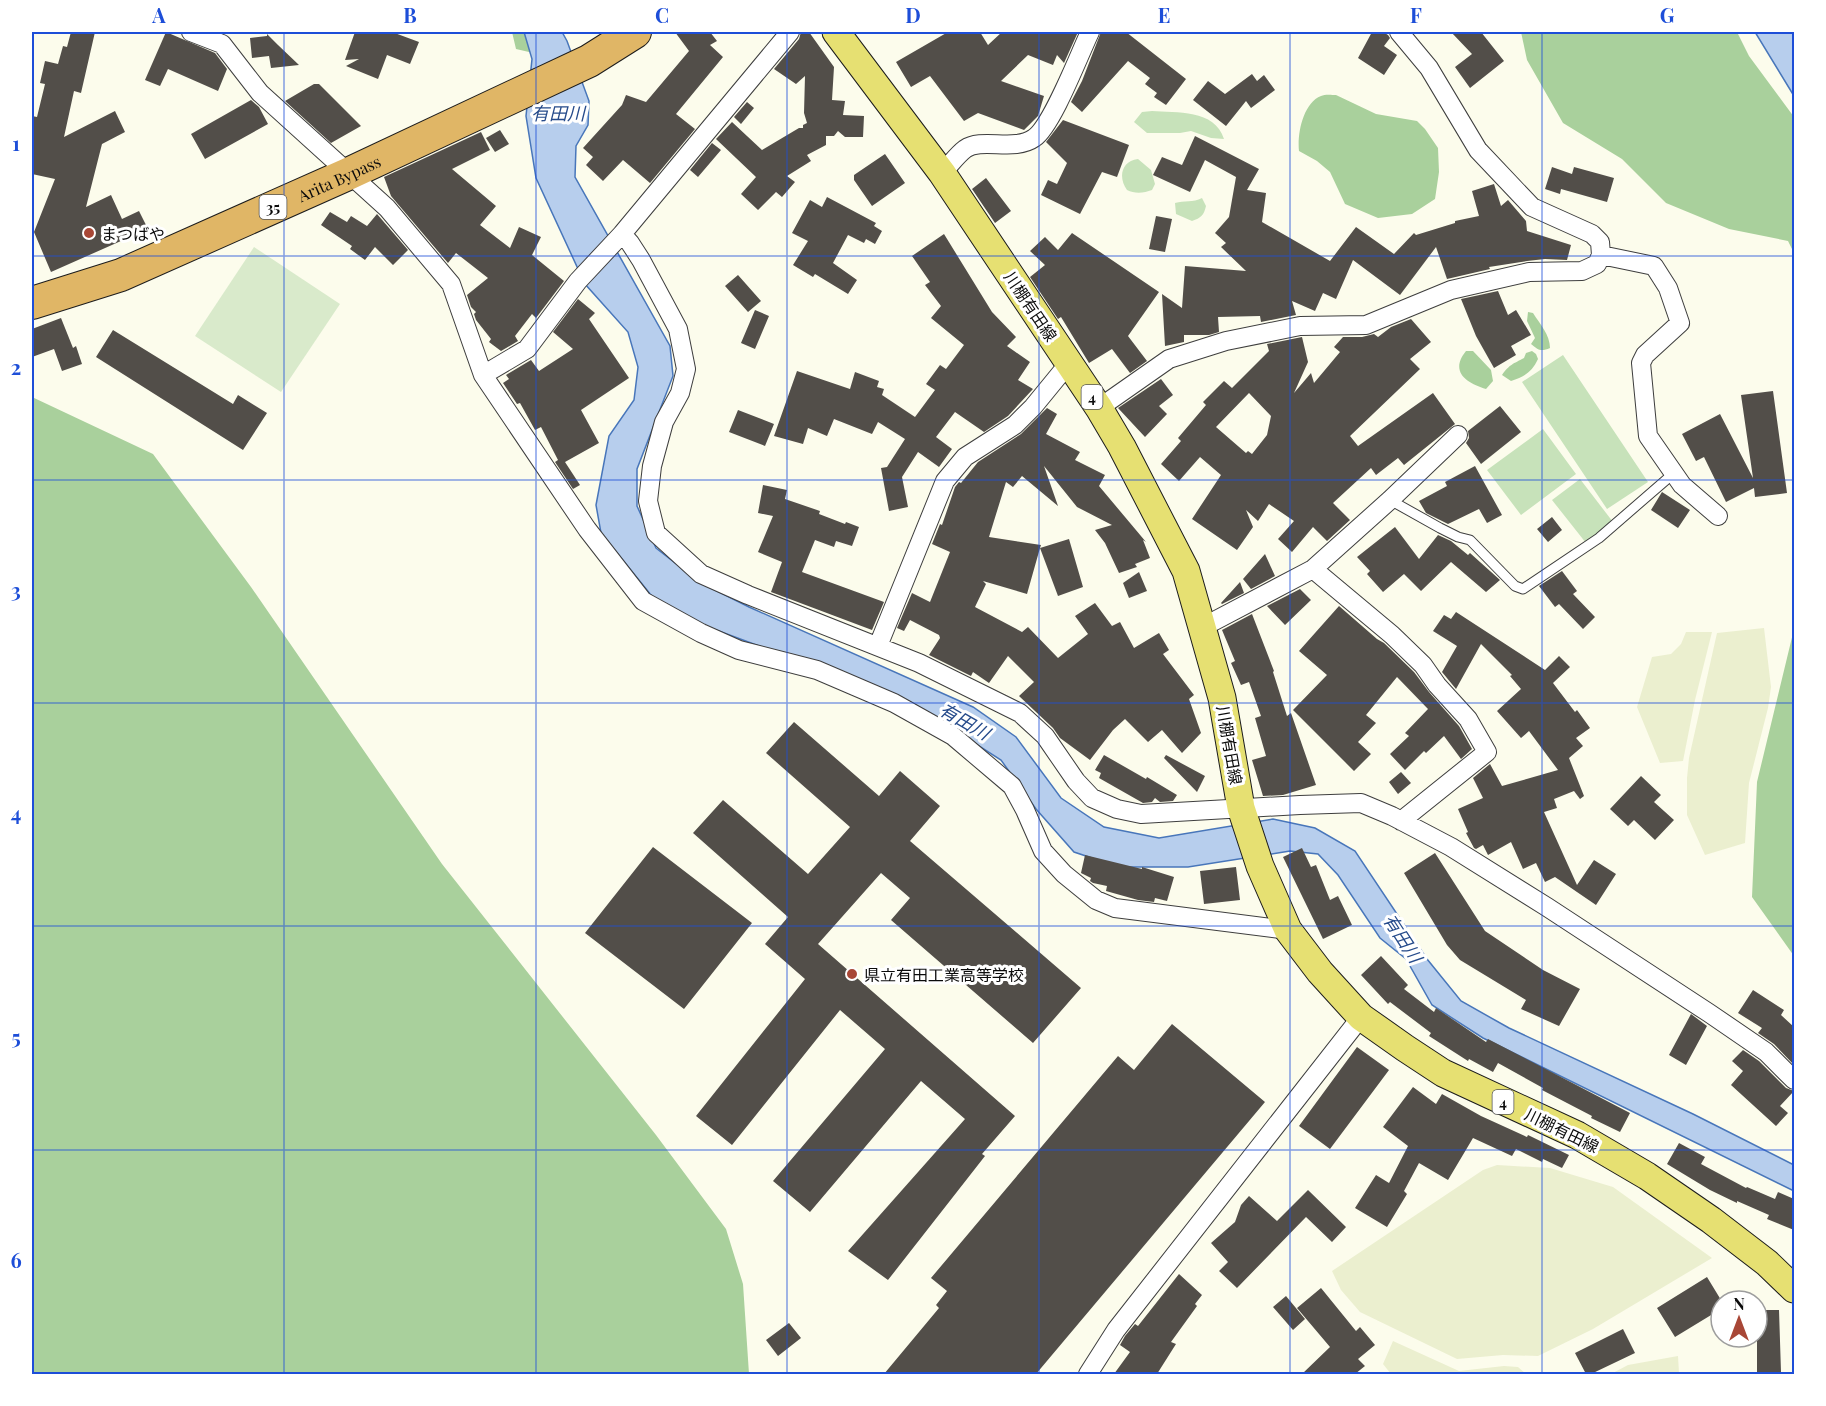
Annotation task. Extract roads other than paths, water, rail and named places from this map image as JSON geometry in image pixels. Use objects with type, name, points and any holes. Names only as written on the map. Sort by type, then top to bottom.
[{"type":"highway","name":"Arita Bypass","points":[[32,303],[120,275],[348,174],[590,61],[635,32]]},
{"type":"main road","name":"川棚有田線","points":[[836,32],[942,172],[1099,408],[1122,447],[1186,571],[1222,698],[1242,811],[1260,866],[1288,930],[1320,972],[1361,1017],[1443,1073],[1577,1135],[1647,1176],[1767,1263],[1794,1289]]},
{"type":"street","points":[[191,32],[222,44],[260,93],[387,208],[451,284],[483,375],[574,510],[643,601],[701,633],[739,650],[817,670],[894,703],[953,736],[1012,786],[1043,851],[1064,874],[1096,900],[1115,908],[1288,930]]},
{"type":"street","points":[[483,375],[527,349],[578,281],[622,234],[790,32]]},
{"type":"street","points":[[942,172],[966,149],[976,145],[1005,145],[1033,138],[1044,128],[1090,32]]},
{"type":"street","points":[[1099,408],[1169,359],[1226,341],[1300,326],[1366,325],[1451,290],[1529,272],[1582,270],[1597,264],[1601,255],[1599,242],[1592,234],[1532,207],[1478,150],[1429,68],[1399,32]]},
{"type":"street","points":[[622,234],[641,260],[678,329],[686,369],[680,393],[664,422],[652,466],[648,501],[656,533],[701,574],[778,608],[919,663],[1020,713],[1045,736],[1076,781],[1092,798],[1117,809],[1141,814],[1242,811],[1361,803],[1401,820],[1451,847],[1709,1013],[1766,1052],[1794,1080]]},
{"type":"street","points":[[1601,255],[1654,266],[1668,288],[1680,323],[1645,355],[1641,363],[1648,436],[1682,485],[1719,516]]},
{"type":"street","points":[[878,646],[945,481],[965,457],[1015,424],[1034,407],[1069,363]]},
{"type":"street","points":[[1201,628],[1313,569],[1390,501],[1458,435]]},
{"type":"street","points":[[1313,569],[1392,635],[1423,665],[1437,685],[1468,718],[1487,752],[1401,820]]},
{"type":"street","points":[[1088,1374],[1116,1329],[1361,1017]]},
{"type":"lane","points":[[1390,501],[1458,537],[1470,540],[1515,586],[1523,589],[1599,538],[1674,473]]},
{"type":"water","name":"有田川","points":[[524,32],[562,32],[567,41],[589,101],[588,125],[576,146],[575,177],[670,346],[673,376],[637,469],[637,506],[656,548],[701,583],[749,607],[973,707],[1016,737],[1061,798],[1104,827],[1159,838],[1273,819],[1315,828],[1355,851],[1427,959],[1461,1001],[1509,1028],[1693,1114],[1794,1165],[1794,1191],[1483,1038],[1432,1005],[1406,959],[1380,938],[1338,875],[1318,854],[1290,851],[1188,867],[1119,867],[1074,852],[1036,809],[1001,760],[912,703],[708,627],[659,605],[601,533],[596,505],[609,436],[634,400],[638,367],[628,332],[585,284],[536,178],[526,116],[532,59]]},
{"type":"water","points":[[1755,32],[1794,32],[1794,96]]},
{"type":"place","name":"まつばや","points":[[89,233]]},
{"type":"place","name":"県立有田工業高等学校","points":[[852,974]]}]
